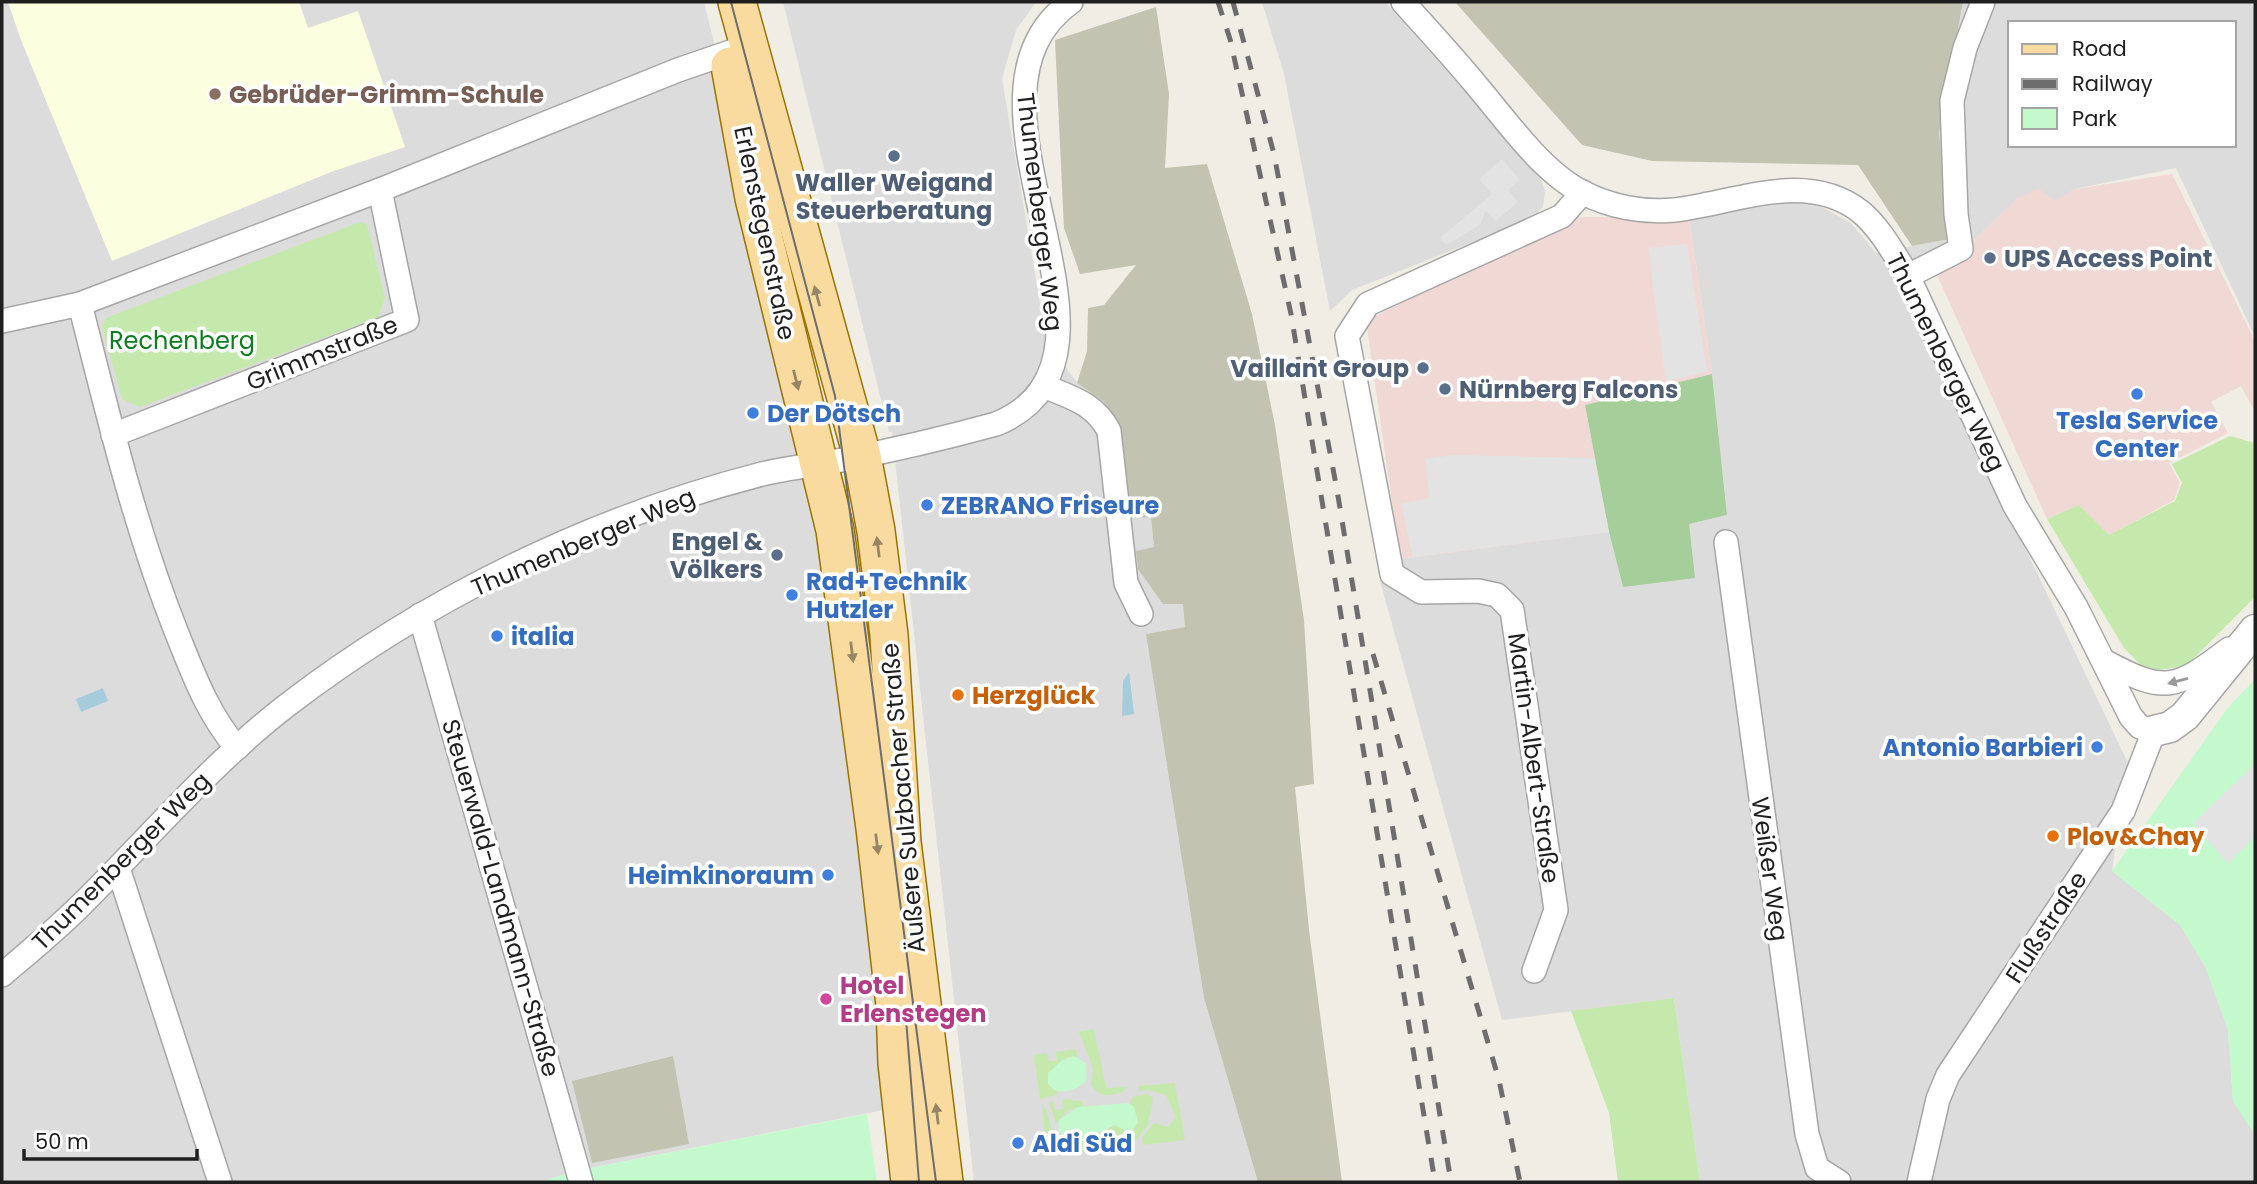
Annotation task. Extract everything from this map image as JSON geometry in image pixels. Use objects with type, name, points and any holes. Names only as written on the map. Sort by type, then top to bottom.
[{"type":"main road","name":"Erlenstegenstraße","points":[[714,2],[737,49],[862,456]]},
{"type":"main road","name":"Erlenstegenstraße","points":[[737,2],[737,49],[756,210],[820,464]]},
{"type":"main road","name":"Äußere Sulzbacher Straße","points":[[862,456],[876,531],[889,635],[902,842],[944,1182]]},
{"type":"main road","name":"Äußere Sulzbacher Straße","points":[[820,464],[835,530],[860,712],[895,1005],[897,1063],[910,1182]]},
{"type":"street","name":"Thumenberger Weg","points":[[2,975],[79,907],[180,801],[237,748],[288,705],[420,615],[521,563],[651,508],[764,474],[862,456],[996,424],[1018,413],[1046,387],[1055,361],[1056,306],[1025,114],[1023,86],[1027,60],[1038,36],[1046,23],[1071,2]]},
{"type":"street","name":"Thumenberger Weg","points":[[1404,2],[1502,117],[1566,182],[1583,192],[1630,209],[1654,211],[1780,191],[1807,190],[1837,199],[1860,211],[1886,240],[1908,276],[2015,506],[2076,607],[2131,717],[2140,727],[2154,730]]},
{"type":"street","points":[[1908,276],[1961,249],[1956,214],[1952,101],[1965,48],[1983,2]]},
{"type":"street","points":[[2,321],[80,304],[380,190],[737,49]]},
{"type":"street","name":"Grimmstraße","points":[[113,435],[408,320],[380,190]]},
{"type":"street","name":"Martin-Albert-Straße","points":[[1534,971],[1556,911],[1512,610],[1497,596],[1478,591],[1421,592],[1392,573],[1385,550],[1347,336],[1368,304],[1562,216],[1583,192]]},
{"type":"street","points":[[80,304],[113,435],[160,591],[205,704],[217,725],[237,748]]},
{"type":"street","points":[[1046,387],[1085,402],[1100,413],[1110,431],[1126,583],[1141,614]]},
{"type":"street","name":"Weißer Weg","points":[[1726,542],[1807,1134],[1817,1168],[1839,1182]]},
{"type":"street","name":"Steuerwald-Landmann-Straße","points":[[420,615],[535,1012],[581,1182]]},
{"type":"street","points":[[2104,662],[2149,683],[2165,684],[2191,678],[2255,630]]},
{"type":"street","points":[[2154,730],[2170,727],[2185,716],[2255,630]]},
{"type":"street","name":"Flußstraße","points":[[1919,1182],[1938,1099],[1948,1075],[2123,811],[2154,730]]},
{"type":"street","points":[[118,868],[220,1182]]},
{"type":"shaded area","points":[[2,2],[704,2],[809,481],[894,1108],[575,1171],[541,1182],[2,1182]]},
{"type":"shaded area","name":"Gebrüder-Grimm-Schule","points":[[8,2],[299,2],[308,28],[358,11],[405,147],[331,172],[112,261]]},
{"type":"shaded area","points":[[783,2],[1036,2],[1016,30],[1002,79],[1046,339],[1077,383],[1103,401],[1119,421],[1131,517],[1151,517],[1154,547],[1183,603],[1186,627],[1146,634],[1204,998],[1258,1182],[974,1182],[892,432],[889,432]]},
{"type":"shaded area","points":[[1262,2],[1385,2],[1539,174],[1545,191],[1543,207],[1531,219],[1352,290],[1330,311],[1284,74]]},
{"type":"shaded area","points":[[1455,2],[1963,2],[1939,133],[1950,239],[1912,246],[1858,165],[1652,161],[1582,145]]},
{"type":"shaded area","points":[[1963,2],[2251,2],[2255,10],[2255,337],[2176,168],[2075,189],[2055,201],[2019,197],[1937,275],[1896,278],[2128,763],[2112,871],[2180,925],[2206,968],[2228,1030],[2233,1101],[2255,1135],[2255,1182],[1700,1182],[1674,998],[1502,1020],[1380,581],[1400,559],[1609,532],[1623,587],[1689,524],[1727,515],[1712,374],[1689,217],[1809,200],[1851,223],[1876,253],[1950,239],[1939,133]]},
{"type":"shaded area","points":[[1156,7],[1169,94],[1165,168],[1207,164],[1252,314],[1275,425],[1304,620],[1314,784],[1295,787],[1309,930],[1342,1182],[1258,1182],[1204,998],[1146,634],[1185,627],[1183,604],[1163,604],[1138,569],[1136,551],[1154,547],[1151,517],[1131,518],[1118,421],[1103,401],[1077,383],[1087,351],[1088,308],[1104,305],[1136,265],[1080,274],[1064,228],[1055,40]]},
{"type":"shaded area","points":[[1502,159],[1520,180],[1508,190],[1518,202],[1496,221],[1486,211],[1480,225],[1446,245],[1440,238],[1492,194],[1479,179]]},
{"type":"shaded area","points":[[2172,174],[2255,341],[2255,412],[2241,386],[2211,402],[2228,433],[2169,463],[2180,483],[2174,500],[2108,536],[2079,505],[2047,519],[1937,275],[2019,197],[2038,189],[2055,200],[2075,189]]},
{"type":"shaded area","points":[[1572,217],[1689,217],[1712,374],[1585,405],[1609,532],[1400,559],[1366,321]]},
{"type":"shaded area","points":[[1687,244],[1707,372],[1666,381],[1648,248]]},
{"type":"shaded area","points":[[1453,455],[1594,458],[1609,532],[1413,557],[1401,504],[1429,498],[1425,459]]},
{"type":"shaded area","points":[[2255,764],[2255,836],[2228,864],[2193,823]]},
{"type":"shaded area","points":[[673,1056],[689,1144],[592,1163],[572,1081]]},
{"type":"green space","name":"Rechenberg","points":[[360,222],[367,224],[385,298],[378,317],[140,407],[122,399],[102,326],[106,318]]},
{"type":"green space","points":[[1712,374],[1727,515],[1689,524],[1695,578],[1623,587],[1609,532],[1585,405]]},
{"type":"green space","points":[[2230,436],[2255,443],[2255,597],[2186,666],[2158,670],[2141,665],[2124,648],[2047,519],[2079,505],[2109,535],[2175,501],[2182,483],[2172,464]]},
{"type":"green space","points":[[2255,679],[2255,1135],[2233,1101],[2228,1030],[2206,968],[2180,925],[2112,871],[2227,709]]},
{"type":"green space","points":[[1674,998],[1700,1182],[1618,1182],[1609,1113],[1571,1011]]},
{"type":"green space","points":[[1094,1029],[1106,1088],[1126,1087],[1124,1091],[1106,1095],[1091,1085],[1093,1068],[1079,1032]]},
{"type":"green space","points":[[1076,1049],[1078,1057],[1067,1057],[1048,1073],[1048,1084],[1058,1092],[1056,1095],[1040,1099],[1034,1055],[1047,1053],[1049,1061],[1057,1061],[1056,1052]]},
{"type":"green space","points":[[1074,1056],[1086,1063],[1087,1079],[1072,1090],[1054,1090],[1048,1084],[1048,1073],[1062,1060]]},
{"type":"green space","points":[[1175,1083],[1185,1140],[1143,1145],[1142,1137],[1154,1123],[1168,1127],[1176,1117],[1166,1095],[1148,1090],[1140,1091],[1137,1086]]},
{"type":"green space","points":[[1147,1094],[1153,1098],[1148,1125],[1131,1146],[1065,1155],[1057,1141],[1060,1134],[1075,1143],[1114,1126],[1138,1122],[1130,1102],[1134,1096]]},
{"type":"green space","points":[[1062,1099],[1081,1101],[1084,1106],[1068,1110],[1056,1123],[1049,1103],[1053,1100],[1055,1110],[1064,1109]]},
{"type":"green space","points":[[1128,1103],[1134,1107],[1138,1122],[1133,1130],[1127,1131],[1115,1125],[1075,1143],[1058,1131],[1059,1120],[1078,1107]]},
{"type":"green space","points":[[1042,1104],[1048,1115],[1057,1150],[1055,1155],[1047,1157]]},
{"type":"green space","points":[[867,1114],[877,1182],[541,1182],[575,1171]]},
{"type":"water","points":[[1129,672],[1134,714],[1122,716],[1123,681]]},
{"type":"water","points":[[103,688],[108,701],[81,712],[76,699]]},
{"type":"tram line","points":[[731,2],[835,396],[936,1182]]},
{"type":"tram line","points":[[906,1019],[919,1182]]},
{"type":"railway","points":[[1218,2],[1230,39],[1291,314],[1435,1182]]},
{"type":"railway","points":[[1233,2],[1274,154],[1337,490],[1451,1182]]},
{"type":"railway","points":[[1373,654],[1499,1080],[1520,1182]]},
{"type":"place","name":"Gebrüder-Grimm-Schule","points":[[215,94]]},
{"type":"place","name":"Waller Weigand Steuerberatung","points":[[894,156]]},
{"type":"place","name":"UPS Access Point","points":[[1990,258]]},
{"type":"place","name":"Vaillant Group","points":[[1423,368]]},
{"type":"place","name":"Nürnberg Falcons","points":[[1445,389]]},
{"type":"place","name":"Tesla Service Center","points":[[2137,394]]},
{"type":"place","name":"Der Dötsch","points":[[753,413]]},
{"type":"place","name":"ZEBRANO Friseure","points":[[927,505]]},
{"type":"place","name":"Engel & Völkers","points":[[777,555]]},
{"type":"place","name":"Rad+Technik Hutzler","points":[[792,595]]},
{"type":"place","name":"italia","points":[[497,636]]},
{"type":"place","name":"Herzglück","points":[[958,695]]},
{"type":"place","name":"Antonio Barbieri","points":[[2097,747]]},
{"type":"place","name":"Plov&Chay","points":[[2053,836]]},
{"type":"place","name":"Heimkinoraum","points":[[828,875]]},
{"type":"place","name":"Hotel Erlenstegen","points":[[826,999]]},
{"type":"place","name":"Aldi Süd","points":[[1018,1143]]}]
